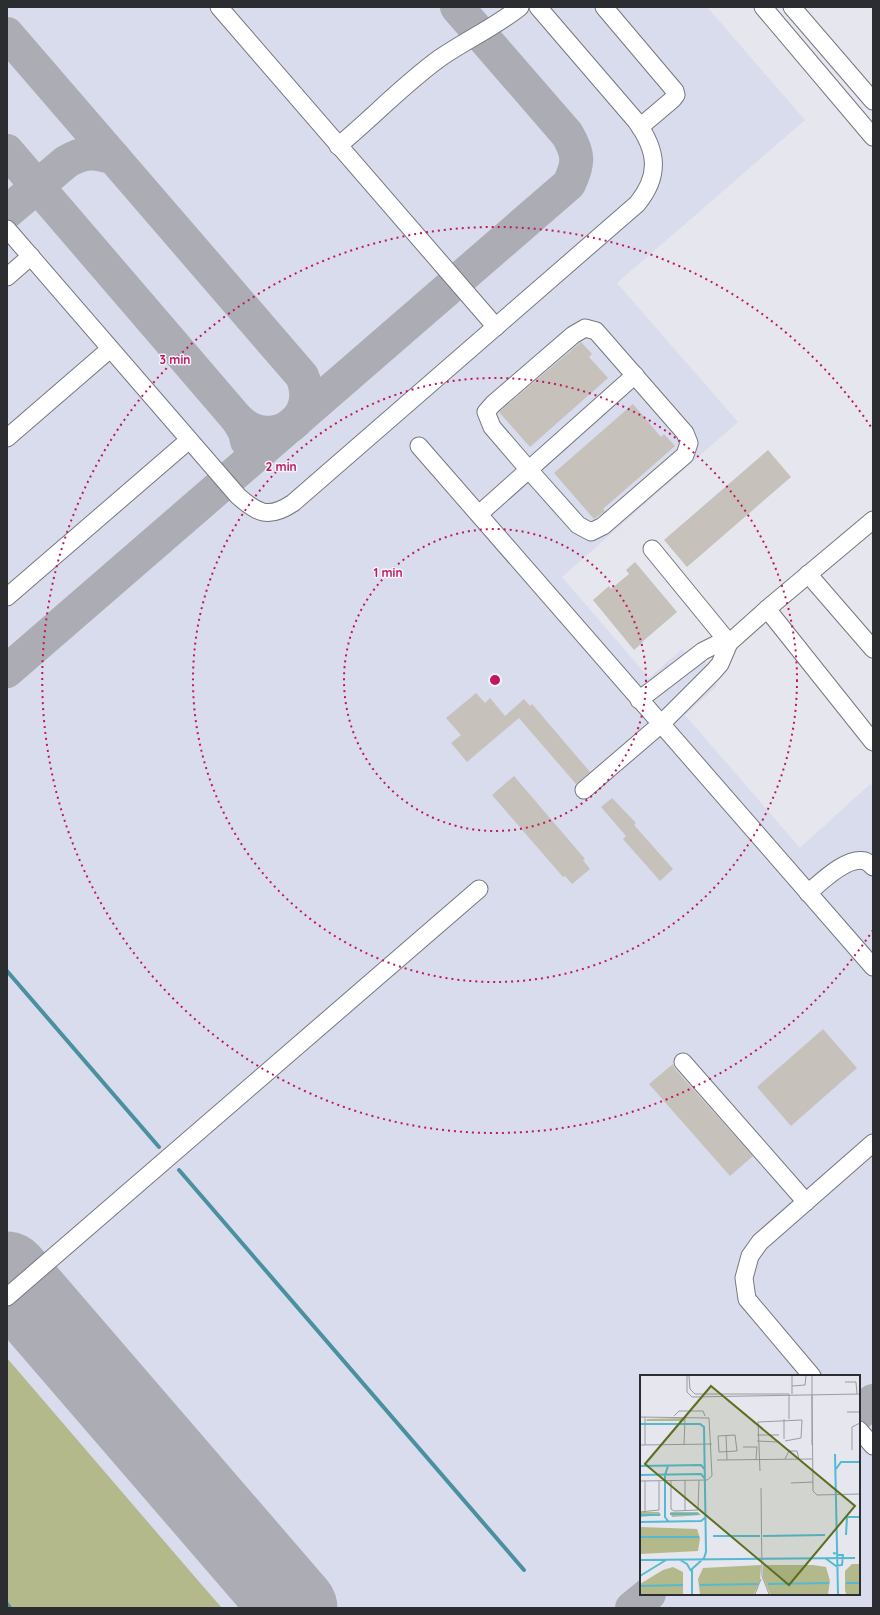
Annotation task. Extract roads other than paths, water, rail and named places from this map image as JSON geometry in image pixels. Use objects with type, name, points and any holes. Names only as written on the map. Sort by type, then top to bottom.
[{"type":"street","points":[[219,7],[496,327]]},
{"type":"street","points":[[338,146],[440,58],[498,23],[520,7]]},
{"type":"street","points":[[7,229],[238,496],[250,508],[262,513],[272,513],[283,510],[496,327],[637,204],[645,195],[652,181],[654,168],[650,143],[640,127],[538,7]]},
{"type":"street","points":[[604,7],[675,91],[676,95],[673,99],[640,127]]},
{"type":"street","points":[[763,7],[873,137]]},
{"type":"street","points":[[792,7],[873,101]]},
{"type":"street","points":[[7,278],[31,256]]},
{"type":"street","points":[[585,328],[596,331],[635,375],[685,433],[689,443],[685,455],[603,526],[591,532],[578,525],[529,470],[492,427],[486,412],[493,404],[573,335],[585,328]]},
{"type":"street","points":[[7,438],[110,349]]},
{"type":"street","points":[[479,514],[635,375]]},
{"type":"street","points":[[7,597],[189,440]]},
{"type":"street","points":[[419,446],[873,967]]},
{"type":"street","points":[[584,790],[661,724],[713,672],[720,664],[730,643],[767,609],[873,520]]},
{"type":"street","points":[[652,549],[730,643]]},
{"type":"street","points":[[808,574],[873,649]]},
{"type":"street","points":[[767,609],[873,742]]},
{"type":"street","points":[[639,700],[702,650],[715,645],[730,643]]},
{"type":"street","points":[[808,893],[842,866],[853,861],[865,861],[873,867]]},
{"type":"street","points":[[7,1297],[478,889]]},
{"type":"street","points":[[683,1062],[806,1202]]},
{"type":"street","points":[[811,1375],[747,1299],[744,1278],[750,1256],[760,1242],[873,1143]]},
{"type":"street","points":[[860,1431],[873,1446]]},
{"type":"waterway","points":[[7,971],[159,1147]]},
{"type":"waterway","points":[[179,1170],[524,1570]]},
{"type":"waterway","points":[[7,1604],[10,1608]]}]
